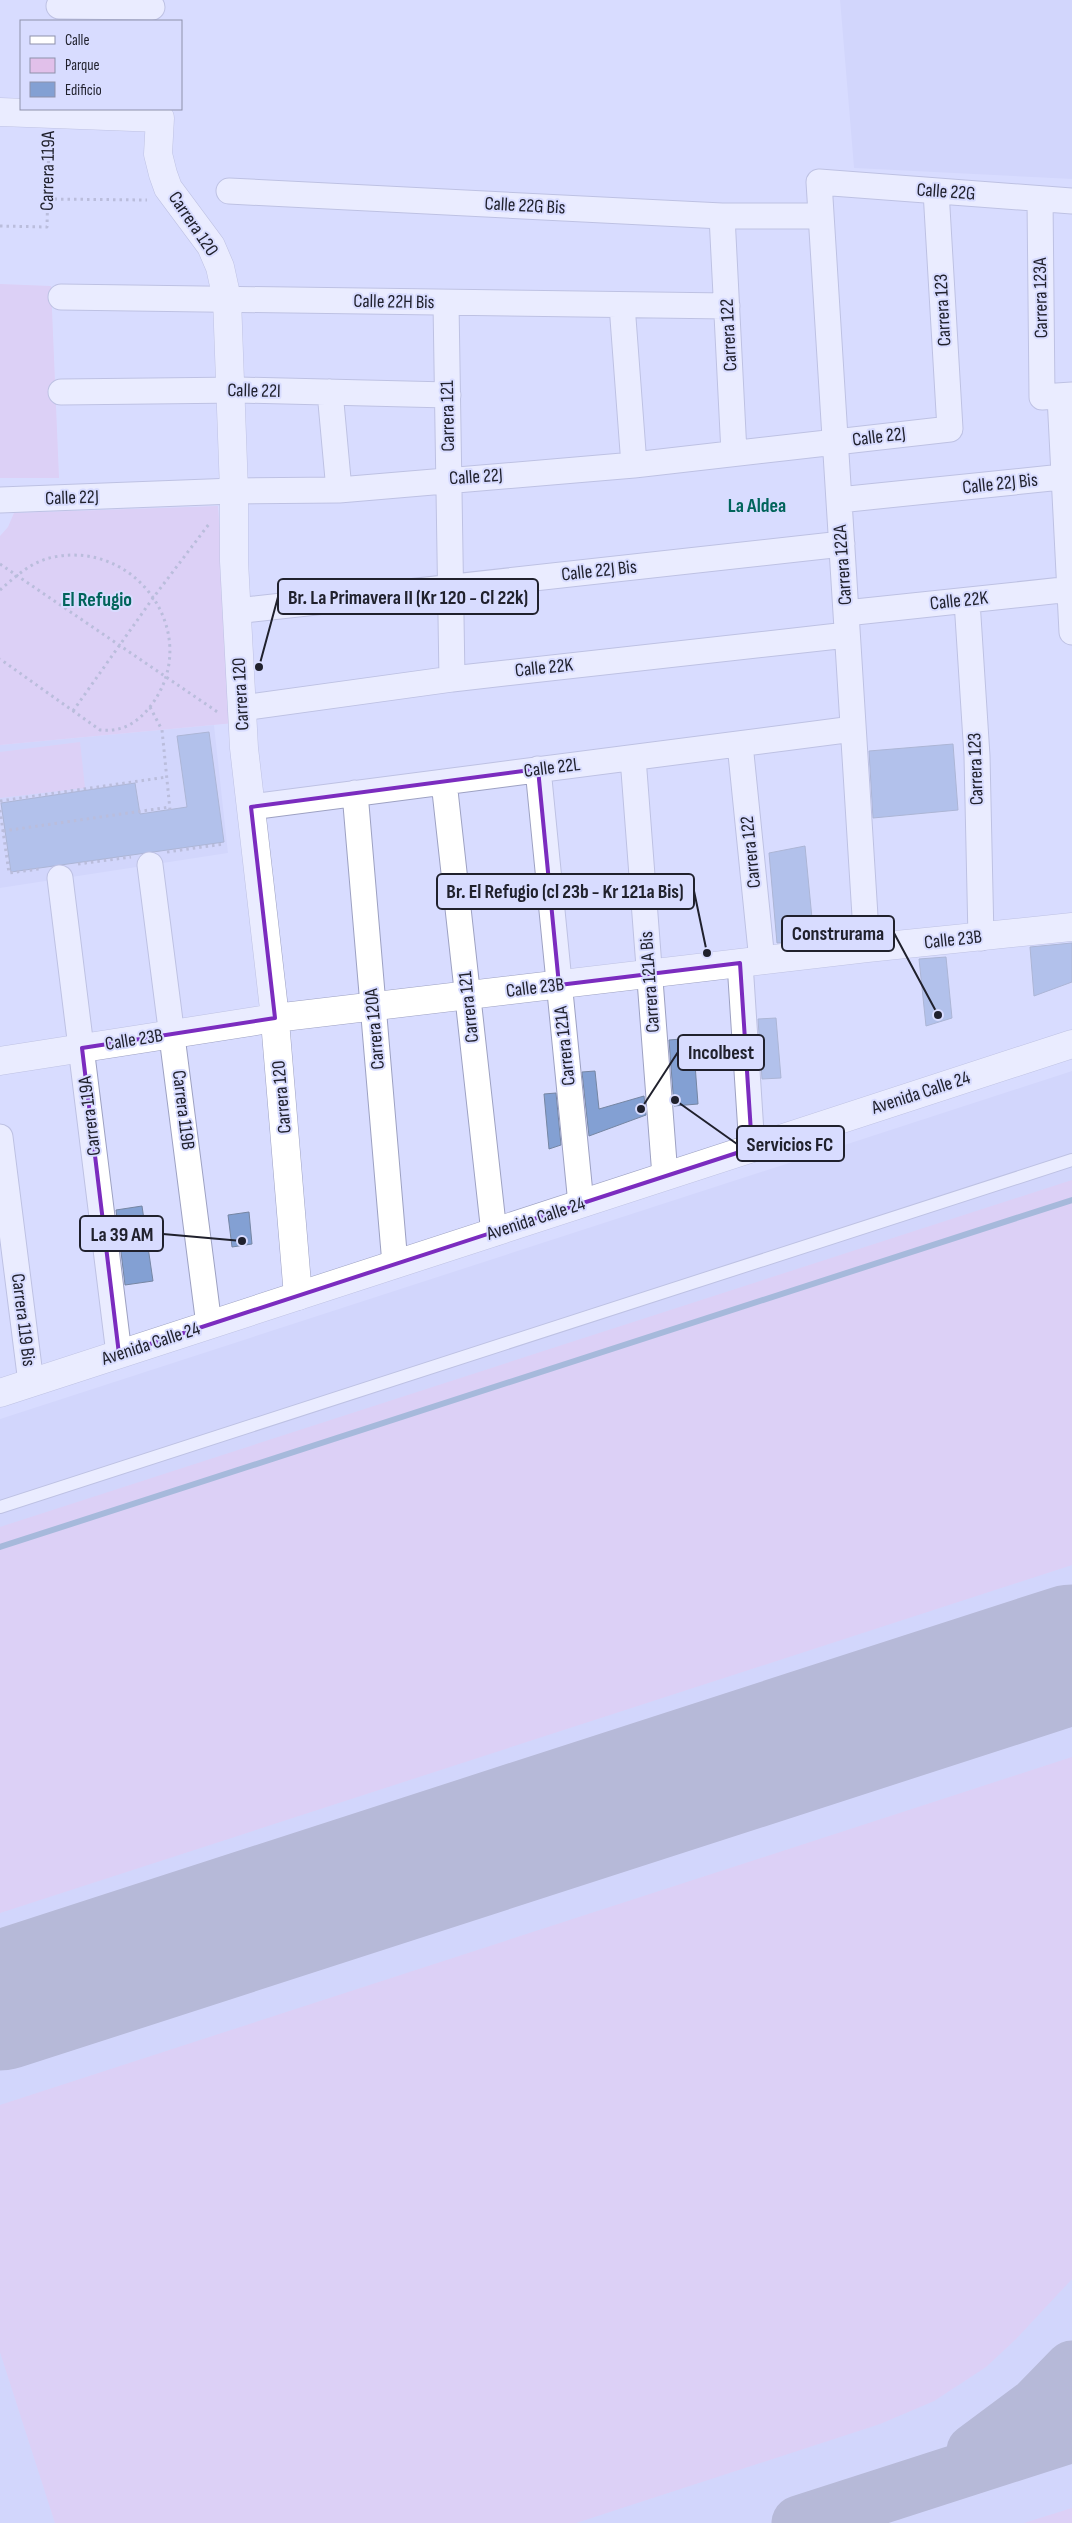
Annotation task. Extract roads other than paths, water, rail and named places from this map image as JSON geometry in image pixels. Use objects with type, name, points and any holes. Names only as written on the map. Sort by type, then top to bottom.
[{"type":"street","points":[[59,6],[152,10]]},
{"type":"street","points":[[0,112],[49,114],[160,113]]},
{"type":"street","name":"Carrera 120","points":[[160,113],[158,154],[165,181],[211,246],[220,267],[227,299],[236,611],[242,718],[275,1018],[298,1296]]},
{"type":"street","name":"Calle 22G","points":[[819,182],[1072,201]]},
{"type":"street","name":"Carrera 122A","points":[[819,182],[867,948]]},
{"type":"street","name":"Calle 22G Bis","points":[[229,191],[722,216],[821,216]]},
{"type":"street","name":"Carrera 123","points":[[936,191],[950,429]]},
{"type":"street","name":"Carrera 123A","points":[[1040,199],[1058,396],[1068,477],[1072,632]]},
{"type":"street","name":"Carrera 122","points":[[722,216],[734,453]]},
{"type":"street","name":"Calle 22H Bis","points":[[61,297],[727,306]]},
{"type":"street","name":"Carrera 121","points":[[446,303],[452,679]]},
{"type":"street","points":[[622,305],[634,465]]},
{"type":"street","name":"Calle 22I","points":[[61,392],[231,390],[448,395]]},
{"type":"street","points":[[330,392],[339,490]]},
{"type":"street","name":"Calle 22J","points":[[0,500],[234,491],[339,490],[449,479],[634,465],[950,429]]},
{"type":"street","name":"Calle 22J Bis","points":[[839,500],[1068,477]]},
{"type":"street","name":"Calle 22J Bis","points":[[236,611],[842,544]]},
{"type":"street","name":"Calle 22K","points":[[242,718],[452,679],[847,624],[967,601],[1071,590]]},
{"type":"street","name":"Carrera 123","points":[[967,601],[977,756],[981,938]]},
{"type":"street","name":"Calle 22L","points":[[251,806],[853,729]]},
{"type":"street","name":"Carrera 122","points":[[740,744],[751,962],[752,1148]]},
{"type":"street","name":"Carrera 121A Bis","points":[[633,758],[665,1176]]},
{"type":"street","name":"Carrera 121A","points":[[538,769],[581,1204]]},
{"type":"street","name":"Carrera 121","points":[[444,782],[494,1233]]},
{"type":"street","name":"Carrera 120A","points":[[355,793],[395,1264]]},
{"type":"street","name":"Carrera 119B","points":[[150,858],[210,1325]]},
{"type":"street","name":"Carrera 119A","points":[[62,870],[119,1354]]},
{"type":"street","name":"Calle 23B","points":[[0,1061],[275,1018],[867,948],[981,938],[1072,927]]},
{"type":"street","name":"Avenida Calle 24","points":[[0,1393],[1072,1044]]},
{"type":"street","name":"Carrera 119 Bis","points":[[0,1137],[31,1383]]},
{"type":"lane","points":[[0,1507],[1072,1160]]},
{"type":"waterway","points":[[0,1547],[1072,1200]]},
{"type":"place","name":"Br. La Primavera II (Kr 120 - Cl 22k)","points":[[259,667]]},
{"type":"place","name":"Br. El Refugio (cl 23b - Kr 121a Bis)","points":[[707,953]]},
{"type":"place","name":"Construrama","points":[[938,1015]]},
{"type":"place","name":"Servicios FC","points":[[675,1100]]},
{"type":"place","name":"Incolbest","points":[[641,1109]]},
{"type":"place","name":"La 39 AM","points":[[242,1241]]},
{"type":"district","name":"La Aldea","points":[[757,506]]},
{"type":"district","name":"El Refugio","points":[[97,600]]}]
